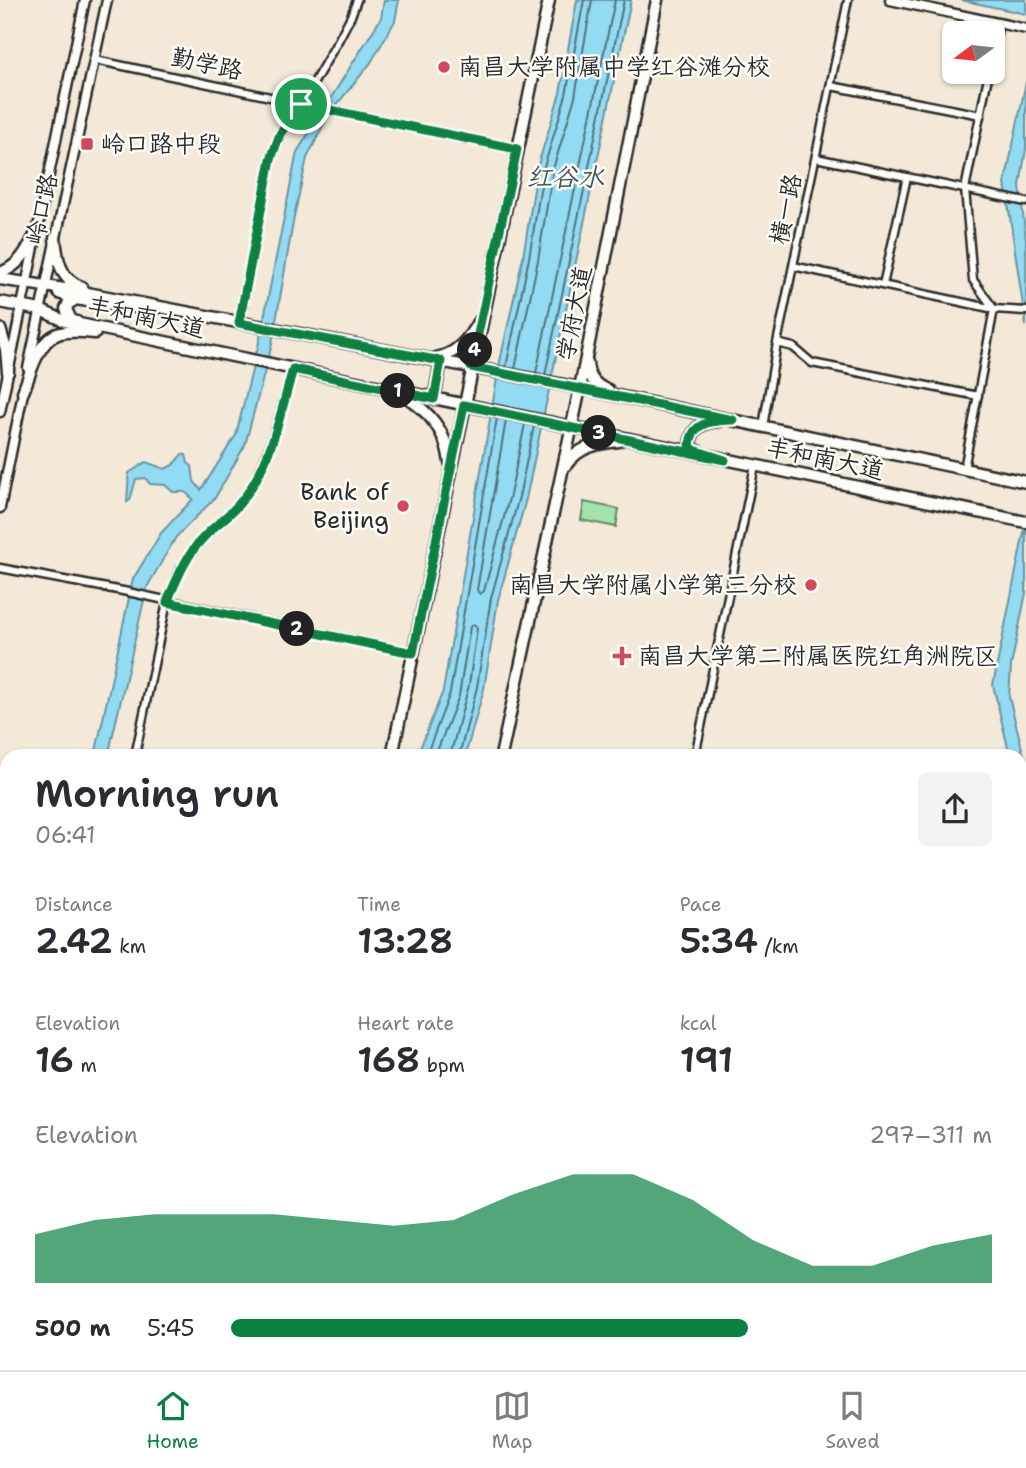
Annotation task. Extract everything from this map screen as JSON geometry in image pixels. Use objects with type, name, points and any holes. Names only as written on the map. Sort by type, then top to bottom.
[{"type":"main road","points":[[393,749],[464,405],[476,368],[483,312],[549,0]]},
{"type":"main road","name":"学府大道","points":[[503,749],[589,346],[657,0]]},
{"type":"main road","points":[[0,273],[11,269],[23,258],[37,232]]},
{"type":"main road","points":[[55,238],[58,259],[64,275],[72,284],[130,302]]},
{"type":"main road","name":"丰和南大道","points":[[0,279],[97,295],[580,388],[1026,482]]},
{"type":"main road","points":[[44,288],[75,299],[121,307],[158,307]]},
{"type":"main road","points":[[92,327],[71,320],[66,313],[68,304],[75,299],[97,295]]},
{"type":"main road","name":"丰和南大道","points":[[0,302],[40,310],[65,321],[92,327],[1023,522]]},
{"type":"main road","points":[[434,399],[435,360],[458,349],[468,339],[483,312]]},
{"type":"main road","points":[[0,329],[6,349],[8,372]]},
{"type":"main road","points":[[23,392],[41,346],[47,340],[64,331],[126,334]]},
{"type":"main road","points":[[589,346],[587,366],[598,387],[631,399]]},
{"type":"main road","points":[[400,392],[423,407],[435,422],[445,439],[451,469]]},
{"type":"main road","points":[[725,460],[694,450],[690,446],[690,438],[701,425],[712,421],[733,420]]},
{"type":"main road","points":[[561,472],[573,455],[584,449],[601,443],[629,440]]},
{"type":"street","name":"岭口路","points":[[0,412],[85,0]]},
{"type":"street","name":"岭口路","points":[[0,508],[44,288],[107,0]]},
{"type":"street","points":[[239,323],[271,159],[280,134],[301,104],[351,16],[357,0]]},
{"type":"street","name":"横一路","points":[[763,426],[777,343],[848,0]]},
{"type":"street","points":[[890,0],[990,21]]},
{"type":"street","points":[[1005,24],[1026,29]]},
{"type":"street","name":"勤学路","points":[[95,60],[517,149]]},
{"type":"street","points":[[964,468],[994,309],[973,280],[965,188],[987,84]]},
{"type":"street","points":[[831,86],[981,115]]},
{"type":"street","points":[[816,158],[1025,202]]},
{"type":"street","points":[[883,285],[907,177]]},
{"type":"street","points":[[793,265],[994,309],[1026,311]]},
{"type":"street","points":[[777,343],[793,347],[812,363],[978,396]]},
{"type":"street","points":[[136,749],[167,602],[181,568],[202,539],[240,503],[257,478],[272,440],[293,369]]},
{"type":"street","points":[[696,749],[755,466]]},
{"type":"street","points":[[0,568],[413,653]]},
{"type":"green space","points":[[584,502],[619,509],[616,527],[581,520]]},
{"type":"water","points":[[384,0],[399,0],[395,21],[370,64],[329,114],[307,158],[272,344],[245,445],[215,498],[176,537],[147,587],[110,749],[97,749],[133,579],[161,533],[193,499],[185,492],[173,492],[165,485],[150,484],[145,478],[136,479],[127,502],[129,473],[146,462],[165,469],[173,465],[182,454],[186,455],[192,466],[194,481],[201,490],[236,435],[260,338],[297,152],[381,18]]},
{"type":"water","name":"红谷水","points":[[577,0],[631,0],[526,499],[498,600],[484,689],[467,749],[420,749],[443,691],[500,361],[523,257],[538,165],[560,93]]},
{"type":"water","points":[[961,0],[1026,0],[1026,14]]},
{"type":"water","points":[[1026,82],[1026,149],[1020,186],[1026,241],[1026,326],[1005,183]]},
{"type":"water","points":[[1026,522],[1026,593],[1011,666],[1009,697],[1022,749],[1008,749],[993,685]]},
{"type":"place","name":"南昌大学附属中学红谷滩分校","points":[[444,67]]},
{"type":"place","name":"岭口路中段","points":[[87,144]]},
{"type":"place","name":"Bank of Beijing","points":[[403,506]]},
{"type":"place","name":"南昌大学附属小学第三分校","points":[[811,585]]},
{"type":"place","name":"南昌大学第二附属医院红角洲院区","points":[[622,656]]},
{"type":"route","points":[[301,104],[517,149],[471,367],[733,420],[712,421],[701,425],[690,438],[690,446],[694,450],[725,460],[464,405],[413,653],[167,602],[181,568],[202,539],[240,503],[257,478],[272,440],[293,369],[434,399],[441,361],[239,323],[271,159],[280,134],[301,104]]}]
